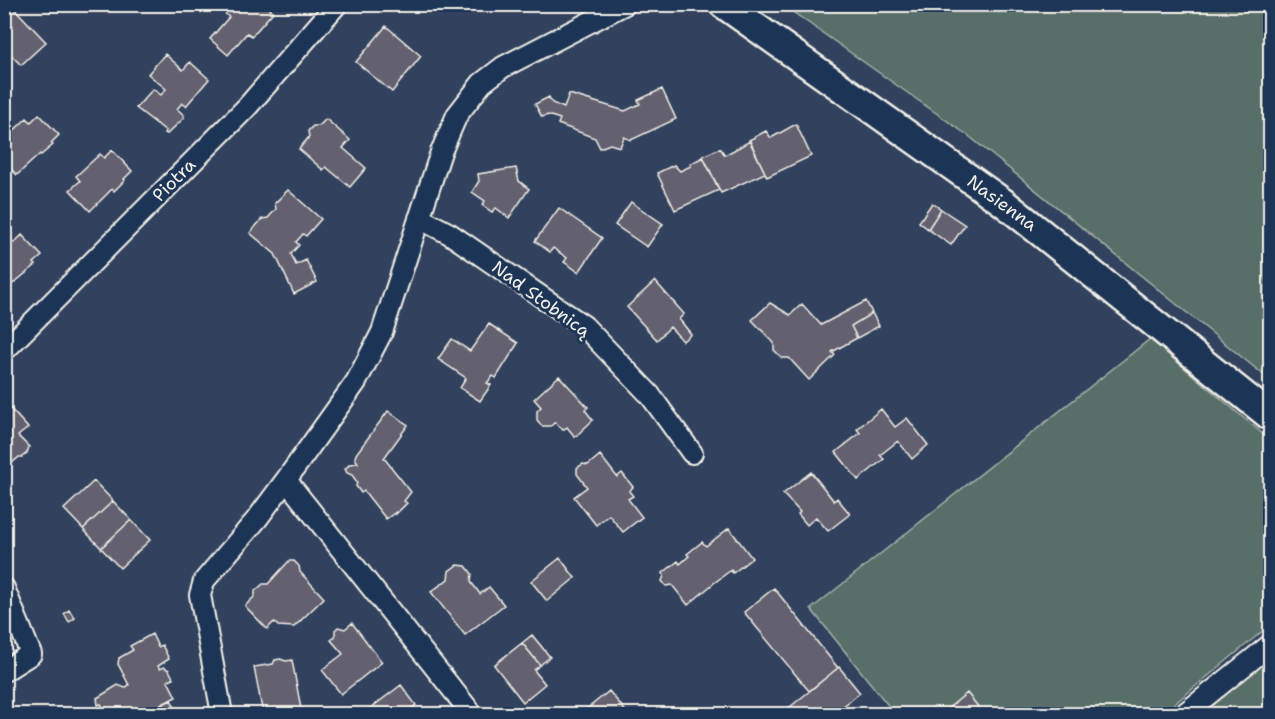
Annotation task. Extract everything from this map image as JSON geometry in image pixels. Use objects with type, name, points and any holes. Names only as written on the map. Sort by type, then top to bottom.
[{"type":"street","name":"Piotra","points":[[4,351],[247,106],[337,4]]},
{"type":"street","points":[[222,714],[200,595],[204,581],[257,519],[356,382],[382,332],[441,152],[457,115],[482,83],[503,67],[625,4]]},
{"type":"street","name":"Nasienna","points":[[723,4],[1004,203],[1270,416]]},
{"type":"street","name":"Nad Stobnicą","points":[[419,218],[450,234],[584,326],[650,396],[692,453]]},
{"type":"street","points":[[286,480],[472,714]]},
{"type":"street","points":[[4,588],[31,654],[4,671]]},
{"type":"street","points":[[1184,714],[1270,645]]},
{"type":"green space","points":[[783,5],[1270,5],[1270,380],[970,137]]},
{"type":"green space","points":[[1150,339],[1270,440],[1270,625],[1162,714],[895,714],[811,609]]},
{"type":"green space","points":[[1270,657],[1270,714],[1197,714]]},
{"type":"building","points":[[4,4],[12,6],[4,13]]},
{"type":"building","points":[[224,4],[265,4],[273,12],[252,36],[247,33],[228,55],[210,39],[229,17],[220,9]]},
{"type":"building","points":[[12,6],[46,42],[21,65],[4,48],[4,13]]},
{"type":"building","points":[[386,26],[421,56],[392,92],[356,62]]},
{"type":"building","points":[[165,54],[183,70],[190,62],[209,79],[186,106],[182,103],[177,109],[184,115],[184,118],[167,134],[136,108],[153,89],[161,95],[166,89],[148,74]]},
{"type":"building","points":[[662,89],[676,119],[631,140],[624,137],[620,147],[610,144],[600,148],[595,138],[558,124],[560,119],[548,115],[542,117],[535,104],[549,97],[552,103],[564,108],[569,94],[625,111],[640,104],[638,100]]},
{"type":"building","points":[[39,114],[59,135],[51,143],[53,145],[17,175],[4,162],[4,147],[7,145],[4,140],[27,118],[31,122]]},
{"type":"building","points":[[326,119],[350,140],[343,148],[366,168],[350,187],[326,167],[323,170],[299,149],[309,137],[308,131],[313,126],[319,126]]},
{"type":"building","points":[[796,124],[811,156],[767,177],[749,140],[766,131],[771,138]]},
{"type":"building","points":[[750,141],[765,173],[721,193],[703,156],[720,148],[725,155]]},
{"type":"building","points":[[112,150],[132,171],[114,191],[112,189],[90,211],[70,190],[80,181],[76,176],[100,154],[104,158]]},
{"type":"building","points":[[703,157],[719,190],[675,210],[657,173],[674,165],[680,171]]},
{"type":"building","points":[[516,168],[519,181],[529,189],[509,218],[496,208],[492,212],[482,205],[485,201],[472,192],[479,181],[478,174]]},
{"type":"building","points":[[288,190],[321,219],[306,236],[303,234],[296,242],[299,245],[291,254],[296,265],[306,260],[317,282],[294,294],[275,254],[250,233],[262,219],[268,218],[276,209],[275,203]]},
{"type":"building","points":[[631,202],[663,224],[647,247],[615,225]]},
{"type":"building","points":[[932,203],[941,209],[928,229],[919,222]]},
{"type":"building","points":[[559,208],[602,238],[579,272],[564,262],[567,258],[553,248],[550,252],[535,241]]},
{"type":"building","points":[[941,209],[965,225],[951,245],[928,229]]},
{"type":"building","points":[[22,235],[42,256],[34,263],[36,265],[4,291],[4,244],[10,238],[14,243]]},
{"type":"building","points":[[655,281],[684,314],[679,319],[691,334],[683,341],[670,327],[657,340],[627,307]]},
{"type":"building","points":[[866,301],[872,313],[851,326],[857,338],[832,352],[835,355],[809,380],[789,358],[782,358],[774,350],[774,343],[752,320],[770,303],[790,315],[802,304],[821,325]]},
{"type":"building","points":[[872,313],[879,326],[857,338],[851,326]]},
{"type":"building","points":[[489,324],[518,343],[496,378],[493,376],[487,383],[491,385],[480,401],[460,388],[466,378],[438,359],[452,339],[470,351]]},
{"type":"building","points":[[559,376],[588,407],[585,410],[593,420],[575,437],[567,427],[563,430],[555,422],[551,426],[542,426],[537,420],[537,411],[541,407],[534,399]]},
{"type":"building","points":[[8,406],[28,428],[18,436],[29,447],[27,453],[4,470],[4,409]]},
{"type":"building","points":[[881,409],[895,427],[907,418],[928,445],[912,459],[898,441],[880,455],[884,459],[858,480],[836,452],[860,433],[857,429]]},
{"type":"building","points":[[388,411],[408,425],[384,458],[411,492],[404,501],[407,503],[396,514],[396,512],[386,519],[364,491],[361,493],[356,486],[357,482],[345,469],[350,464],[358,463],[355,458],[356,454]]},
{"type":"building","points":[[600,455],[617,477],[622,473],[633,487],[629,491],[633,496],[628,499],[642,517],[623,532],[609,515],[596,525],[574,497],[587,487],[577,474],[577,468],[583,464],[588,465]]},
{"type":"building","points":[[811,472],[834,501],[837,498],[850,514],[828,531],[816,517],[807,525],[798,514],[800,512],[783,494]]},
{"type":"building","points":[[94,481],[113,501],[83,529],[64,509]]},
{"type":"building","points":[[113,501],[131,520],[101,548],[83,529]]},
{"type":"building","points":[[131,520],[150,540],[120,568],[101,548]]},
{"type":"building","points":[[729,528],[752,558],[733,573],[731,570],[688,605],[672,585],[666,586],[662,581],[663,573],[678,561],[680,564],[689,556],[687,554],[702,542],[706,546]]},
{"type":"building","points":[[560,558],[575,578],[547,601],[531,581]]},
{"type":"building","points":[[289,561],[294,561],[299,566],[300,572],[324,598],[294,627],[278,626],[274,622],[267,629],[245,606],[255,596],[255,591],[263,584],[268,584]]},
{"type":"building","points":[[457,565],[466,566],[472,574],[471,582],[480,594],[489,587],[504,605],[465,635],[431,592],[448,579],[449,571]]},
{"type":"building","points":[[774,588],[838,668],[809,691],[744,612]]},
{"type":"building","points":[[69,610],[75,618],[69,622],[64,614]]},
{"type":"building","points":[[352,623],[382,662],[341,694],[322,670],[343,654],[331,640],[335,637],[335,630],[338,627],[345,629]]},
{"type":"building","points":[[152,634],[158,647],[162,645],[169,659],[158,666],[160,669],[164,667],[169,670],[173,678],[168,681],[176,697],[143,714],[107,714],[101,704],[98,705],[97,698],[118,685],[125,688],[129,685],[118,664],[119,658],[133,650],[130,646]]},
{"type":"building","points":[[532,635],[550,657],[540,665],[522,643]]},
{"type":"building","points":[[522,643],[540,665],[534,670],[545,684],[523,702],[494,665]]},
{"type":"building","points":[[275,660],[292,660],[302,714],[263,714],[254,667],[273,664]]},
{"type":"building","points":[[839,667],[860,693],[833,714],[796,714],[790,707]]},
{"type":"building","points":[[401,685],[416,705],[405,714],[363,714]]},
{"type":"building","points":[[609,691],[628,714],[582,713]]},
{"type":"building","points":[[967,693],[984,714],[941,714]]},
{"type":"building","points":[[171,700],[179,714],[143,714]]},
{"type":"building","points":[[790,707],[796,714],[780,714]]}]
